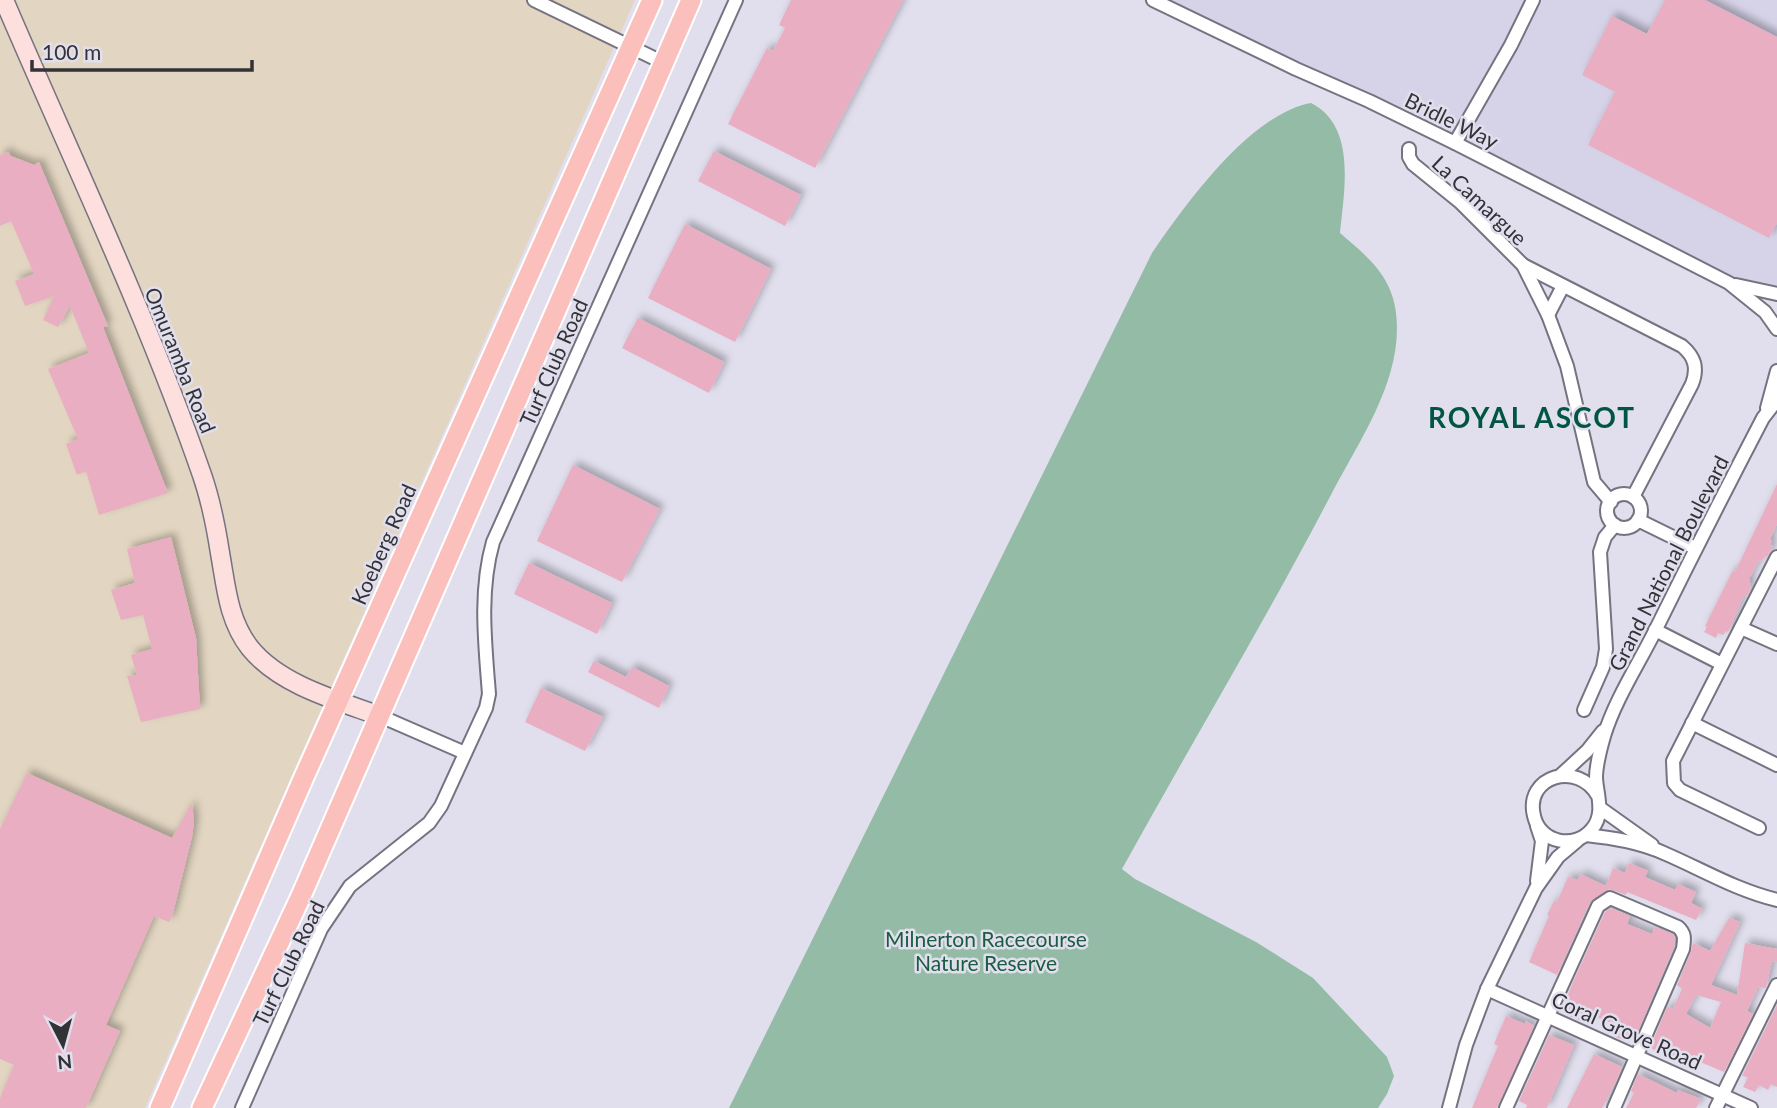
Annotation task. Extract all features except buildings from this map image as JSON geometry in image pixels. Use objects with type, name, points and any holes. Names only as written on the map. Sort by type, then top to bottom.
[{"type":"main road","name":"Omuramba Road","points":[[4,0],[172,395],[210,502],[234,620],[250,647],[267,665],[289,679],[380,716]]},
{"type":"main road","name":"Koeberg Road","points":[[160,1108],[652,0]]},
{"type":"main road","points":[[202,1108],[301,896],[691,0]]},
{"type":"street","points":[[534,0],[664,63]]},
{"type":"street","name":"Turf Club Road","points":[[242,1108],[321,929],[334,907],[350,886],[429,823],[441,806],[465,753],[489,694],[484,593],[486,565],[493,542],[736,0]]},
{"type":"street","name":"Bridle Way","points":[[1153,0],[1455,143],[1729,283],[1765,312],[1777,330]]},
{"type":"street","points":[[1455,143],[1511,45],[1532,0]]},
{"type":"street","name":"La Camargue","points":[[1409,149],[1413,164],[1460,202],[1524,265],[1548,315],[1567,366],[1591,473],[1600,491],[1611,502],[1608,512],[1615,525]]},
{"type":"street","points":[[1524,265],[1682,346],[1690,353],[1695,366],[1692,384],[1633,497]]},
{"type":"street","name":"Bridle Way","points":[[1729,283],[1777,294]]},
{"type":"street","points":[[1548,315],[1563,286]]},
{"type":"street","name":"Grand National Boulevard","points":[[1763,418],[1777,371]]},
{"type":"street","name":"Grand National Boulevard","points":[[1561,775],[1587,751],[1607,725],[1763,418],[1777,400]]},
{"type":"street","points":[[1584,710],[1603,667],[1606,649],[1600,552],[1605,537],[1615,525],[1629,527],[1638,520],[1641,507],[1633,497],[1620,495],[1611,502]]},
{"type":"street","points":[[1638,520],[1695,548]]},
{"type":"street","points":[[1759,828],[1681,790],[1674,783],[1673,761],[1777,557]]},
{"type":"street","points":[[1741,628],[1777,645]]},
{"type":"street","points":[[1655,630],[1722,664]]},
{"type":"street","points":[[380,716],[465,753]]},
{"type":"street","points":[[1692,723],[1777,765]]},
{"type":"street","name":"Grand National Boulevard","points":[[1599,802],[1597,765],[1607,725]]},
{"type":"street","points":[[1536,888],[1542,841],[1534,816],[1534,798],[1544,783],[1561,775],[1570,775],[1587,782],[1599,802],[1664,853]]},
{"type":"street","points":[[1449,1108],[1466,1045],[1487,989],[1536,888],[1558,857],[1596,823],[1599,802]]},
{"type":"street","points":[[1537,825],[1550,838],[1569,842],[1582,837],[1632,842],[1664,853],[1746,892],[1777,900]]},
{"type":"street","points":[[1506,1108],[1598,906],[1611,898],[1684,932],[1683,949],[1614,1108]]},
{"type":"street","points":[[1716,1108],[1777,985]]},
{"type":"street","name":"Coral Grove Road","points":[[1487,989],[1751,1108]]},
{"type":"shaded area","points":[[0,0],[635,0],[145,1108],[0,1108]]},
{"type":"shaded area","points":[[1153,0],[1777,0],[1777,294],[1729,283]]},
{"type":"green space","name":"Milnerton Racecourse Nature Reserve","points":[[1311,103],[1326,113],[1341,143],[1345,179],[1340,233],[1373,263],[1393,297],[1397,328],[1391,371],[1365,432],[1122,869],[1135,879],[1256,942],[1313,978],[1387,1057],[1394,1076],[1387,1094],[1378,1108],[729,1108],[1152,253],[1201,187],[1243,143],[1265,124],[1288,111]]},
{"type":"district","name":"ROYAL ASCOT","points":[[1532,417]]}]
